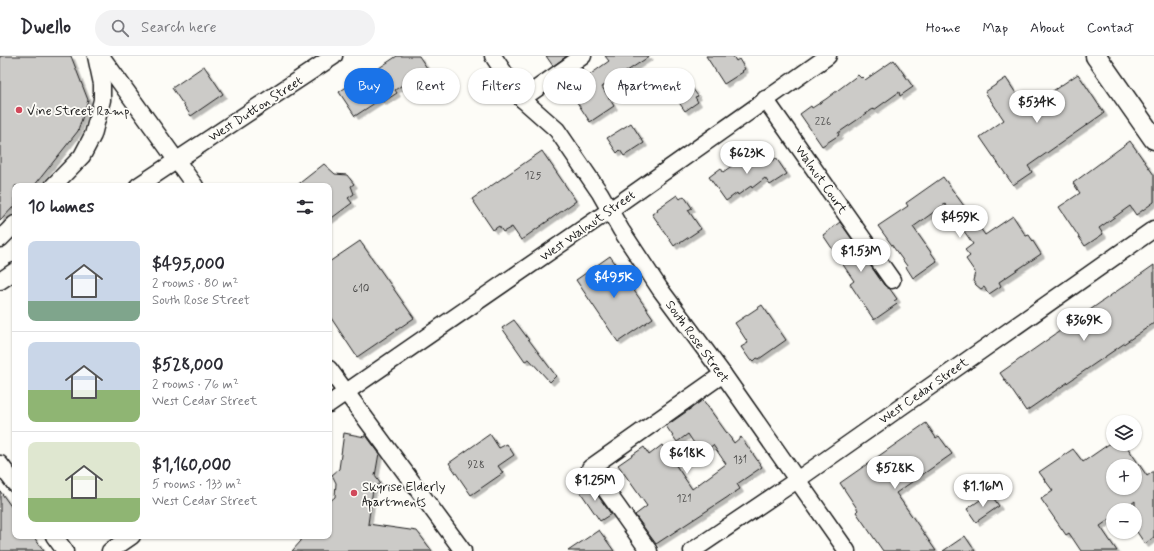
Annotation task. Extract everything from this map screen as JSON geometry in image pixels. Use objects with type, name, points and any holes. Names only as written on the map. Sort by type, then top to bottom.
[{"type":"main road","points":[[1096,56],[1154,139]]},
{"type":"street","points":[[56,183],[82,156],[92,139],[95,130],[102,100],[102,84],[96,56]]},
{"type":"street","points":[[101,56],[193,183]]},
{"type":"street","name":"West Dutton Street","points":[[142,183],[334,56]]},
{"type":"street","name":"South Rose Street","points":[[493,56],[501,68]]},
{"type":"street","points":[[535,90],[583,56]]},
{"type":"street","name":"West Walnut Street","points":[[332,402],[610,210],[765,99],[828,56]]},
{"type":"street","name":"Walnut Court","points":[[765,99],[892,280]]},
{"type":"street","name":"South Rose Street","points":[[528,104],[557,130],[600,193],[627,240],[660,289],[723,374],[847,551]]},
{"type":"street","points":[[0,239],[12,227]]},
{"type":"street","name":"West Cedar Street","points":[[692,551],[797,480],[1154,229]]},
{"type":"street","points":[[332,373],[463,551]]},
{"type":"street","points":[[649,551],[590,468],[723,374]]},
{"type":"street","points":[[0,464],[12,480]]},
{"type":"street","points":[[56,539],[65,551]]},
{"type":"street","points":[[110,551],[128,539]]},
{"type":"building","points":[[0,56],[71,56],[88,100],[78,131],[36,183],[12,183],[12,208],[0,221]]},
{"type":"building","points":[[397,56],[419,56],[427,68],[402,68],[402,85],[395,90],[397,93],[394,95],[394,68],[379,68]]},
{"type":"building","points":[[546,56],[567,56],[553,66]]},
{"type":"building","points":[[605,56],[650,56],[632,68],[604,68],[604,86],[602,87],[604,90],[604,104],[613,104],[614,106],[590,122],[578,104],[596,104],[596,70],[609,61]]},
{"type":"building","points":[[706,56],[733,56],[736,61],[739,59],[745,69],[742,71],[743,72],[724,84]]},
{"type":"building","points":[[894,60],[913,87],[900,96],[899,92],[838,133],[839,135],[822,146],[800,114],[811,106],[812,108],[826,99],[858,75],[865,80]]},
{"type":"building","points":[[204,66],[223,94],[191,116],[172,88]]},
{"type":"building","points":[[1078,74],[1104,113],[1028,166],[1032,172],[1013,185],[980,137],[1004,120],[985,92],[1006,78],[1026,109]]},
{"type":"building","points":[[344,89],[344,100],[339,92]]},
{"type":"building","points":[[695,97],[698,102],[685,111],[680,104],[695,104]]},
{"type":"building","points":[[347,104],[373,104],[355,116]]},
{"type":"building","points":[[631,123],[644,143],[624,156],[620,150],[617,153],[607,138]]},
{"type":"building","points":[[1130,141],[1154,175],[1154,202],[1136,215],[1130,206],[1099,228],[1103,234],[1085,246],[1059,207],[1080,193],[1073,183]]},
{"type":"building","points":[[542,151],[576,201],[521,240],[512,227],[503,232],[499,226],[493,230],[472,199]]},
{"type":"building","points":[[759,152],[763,158],[768,154],[772,161],[776,158],[787,174],[770,185],[765,178],[752,188],[751,186],[738,195],[737,193],[726,201],[709,177],[721,168],[723,172],[740,160],[743,163]]},
{"type":"building","points":[[324,164],[335,174],[347,175],[354,184],[351,186],[354,194],[348,198],[352,203],[332,218],[332,183],[300,183]]},
{"type":"building","points":[[943,177],[985,235],[1013,216],[1026,236],[1029,235],[1041,254],[999,282],[1001,286],[989,294],[984,287],[981,289],[973,281],[975,272],[966,259],[970,256],[965,250],[973,244],[945,204],[913,227],[937,261],[913,278],[906,267],[907,266],[878,226],[908,206],[906,203]]},
{"type":"building","points":[[677,195],[680,199],[684,196],[692,208],[688,210],[701,229],[674,246],[652,214]]},
{"type":"building","points":[[840,222],[884,285],[890,289],[897,299],[894,301],[897,304],[874,320],[850,284],[854,281],[823,235]]},
{"type":"building","points":[[360,241],[414,318],[357,357],[332,320],[332,260]]},
{"type":"building","points":[[610,256],[653,318],[618,342],[576,280]]},
{"type":"building","points":[[1154,265],[1154,323],[1026,411],[1000,373]]},
{"type":"building","points":[[762,305],[786,340],[754,361],[752,359],[750,360],[741,347],[748,343],[735,323]]},
{"type":"building","points":[[514,320],[556,376],[550,382],[529,359],[525,361],[502,328]]},
{"type":"building","points":[[703,400],[734,443],[741,437],[762,467],[737,484],[740,489],[656,544],[635,515],[647,506],[618,465],[644,447],[649,455],[662,445],[692,489],[726,464],[713,445],[701,454],[688,434],[677,442],[666,426]]},
{"type":"building","points":[[926,423],[936,438],[939,436],[952,454],[896,493],[936,551],[883,551],[856,512],[858,510],[840,483]]},
{"type":"building","name":"Skyrise Elderly Apartments","points":[[344,433],[365,437],[365,434],[379,453],[375,476],[380,483],[373,489],[368,524],[417,531],[432,551],[292,551],[301,539],[332,539],[332,500],[335,497],[336,483],[332,475],[339,469]]},
{"type":"building","points":[[490,434],[499,448],[507,444],[514,455],[498,466],[503,473],[471,495],[449,463]]},
{"type":"building","points":[[1106,446],[1106,451],[1130,451],[1135,459],[1106,459],[1106,495],[1142,495],[1142,469],[1147,476],[1154,471],[1154,537],[1145,544],[1142,539],[1142,503],[1135,503],[1135,501],[1132,503],[1106,503],[1106,522],[1100,526],[1106,535],[1106,539],[1109,539],[1117,551],[1081,551],[1069,533],[1066,535],[1041,499],[1053,491],[1039,472],[1073,449],[1083,462]]},
{"type":"building","points":[[588,482],[611,514],[600,521],[579,490]]},
{"type":"building","points":[[0,491],[12,508],[12,539],[35,539],[44,551],[0,551]]},
{"type":"building","points":[[990,493],[999,506],[976,522],[967,509]]},
{"type":"building","points":[[599,530],[614,551],[568,551]]},
{"type":"building","points":[[965,536],[975,551],[943,551]]},
{"type":"place","name":"Vine Street Ramp","points":[[19,110]]},
{"type":"place","name":"Skyrise Elderly Apartments","points":[[354,493]]}]
